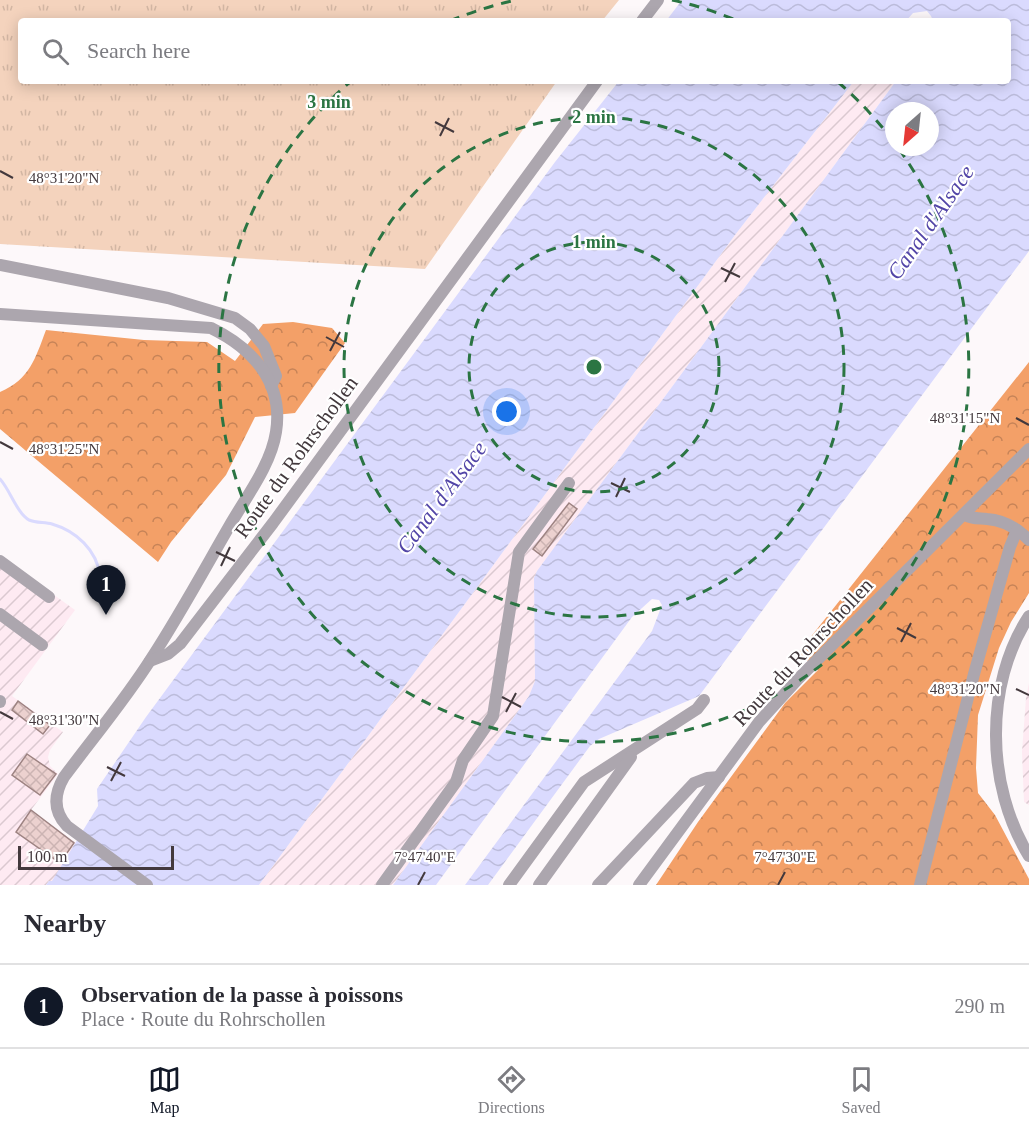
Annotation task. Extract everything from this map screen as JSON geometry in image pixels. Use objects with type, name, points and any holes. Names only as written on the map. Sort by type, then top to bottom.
[{"type":"street","points":[[644,18],[658,0]]},
{"type":"street","name":"Route du Rohrschollen","points":[[147,885],[72,830],[59,814],[57,791],[64,777],[150,661],[168,654],[180,644],[273,523],[595,84]]},
{"type":"street","points":[[0,265],[168,298],[235,318],[250,329],[264,346],[276,376],[272,386]]},
{"type":"street","points":[[211,328],[217,311]]},
{"type":"street","points":[[0,314],[150,322],[211,328],[230,337],[244,348],[260,365],[272,386],[277,430],[269,456],[150,661]]},
{"type":"street","name":"Route du Rohrschollen","points":[[639,885],[759,722],[1029,449]]},
{"type":"street","points":[[381,885],[456,782],[463,760],[494,716],[519,552],[569,483]]},
{"type":"street","points":[[964,514],[970,518],[1004,523],[1029,540]]},
{"type":"street","points":[[920,885],[974,674],[1010,547],[1017,530]]},
{"type":"street","points":[[0,561],[49,597]]},
{"type":"street","points":[[0,614],[42,645]]},
{"type":"street","points":[[1029,616],[1016,639],[1004,678],[996,718],[996,739],[998,765],[1006,805],[1029,856]]},
{"type":"street","points":[[509,885],[584,782],[697,709],[704,700]]},
{"type":"street","points":[[539,885],[637,748]]},
{"type":"street","points":[[598,885],[694,783],[707,778],[719,777]]},
{"type":"shaded area","points":[[852,84],[894,84],[537,571],[534,578],[535,681],[529,696],[393,885],[259,885],[735,235]]},
{"type":"shaded area","points":[[0,556],[75,610],[12,696],[63,732],[50,750],[48,757],[50,766],[58,774],[31,810],[133,885],[49,881],[46,885],[0,885]]},
{"type":"shaded area","points":[[1029,683],[1029,805],[1024,802],[1022,752]]},
{"type":"green space","points":[[0,0],[619,0],[604,18],[18,18],[18,84],[555,84],[425,269],[0,244]]},
{"type":"green space","points":[[293,322],[332,328],[345,343],[295,413],[255,417],[226,475],[171,542],[158,562],[0,429],[0,392],[25,374],[35,359],[46,330],[144,340],[207,342],[235,361],[263,324]]},
{"type":"green space","points":[[1029,362],[1029,593],[1011,622],[999,648],[978,715],[976,768],[978,793],[995,815],[1029,879],[1029,885],[656,885],[698,822],[785,703],[818,670],[798,653]]},
{"type":"water","name":"Canal d'Alsace","points":[[682,0],[1029,0],[1029,251],[699,696],[599,739],[590,746],[488,885],[465,885],[652,631],[662,605],[659,600],[652,599],[632,617],[436,885],[393,885],[529,696],[535,681],[534,578],[537,571],[894,84],[1011,84],[1011,18],[932,18],[927,11],[913,13],[909,18],[668,18]]},
{"type":"water","name":"Canal d'Alsace","points":[[617,84],[852,84],[735,235],[259,885],[46,885],[52,881],[98,806],[97,789],[146,717],[555,162]]},
{"type":"building","points":[[569,503],[577,509],[542,556],[533,549]]},
{"type":"building","points":[[18,701],[50,725],[43,734],[12,710]]},
{"type":"building","points":[[27,754],[56,774],[40,795],[12,775]]},
{"type":"building","points":[[31,810],[74,843],[60,863],[16,832]]},
{"type":"waterway","points":[[0,479],[25,517],[69,531],[90,550],[98,567],[101,604]]},
{"type":"place","name":"Observation de la passe à poissons","points":[[106,615]]}]
